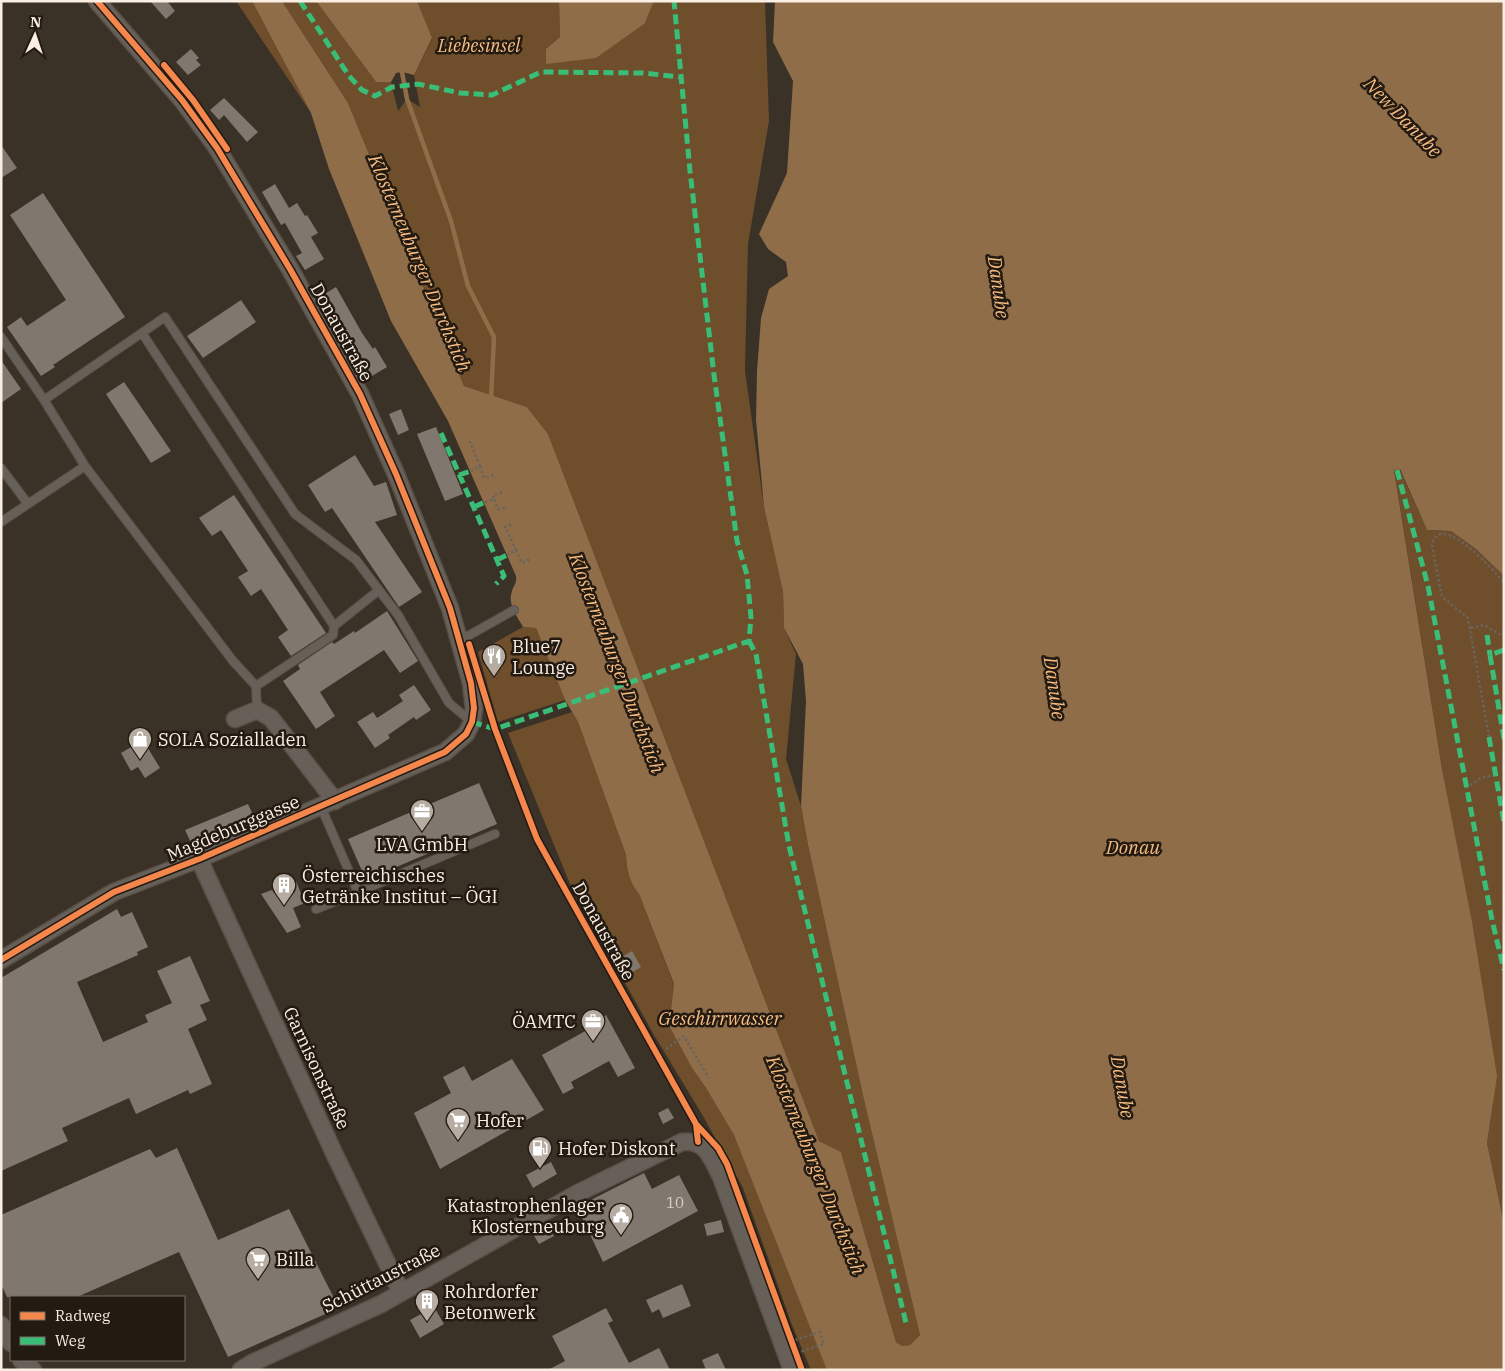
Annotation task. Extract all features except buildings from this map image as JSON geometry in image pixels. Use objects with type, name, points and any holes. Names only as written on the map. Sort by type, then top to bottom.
[{"type":"street","name":"Donaustraße","points":[[97,1],[182,100],[217,148],[324,329],[360,394],[396,474],[450,608],[473,693],[472,722]]},
{"type":"street","points":[[235,719],[257,710],[271,718],[328,804]]},
{"type":"street","name":"Magdeburggasse","points":[[1,960],[114,892],[199,859],[445,752],[466,734],[472,722]]},
{"type":"street","name":"Garnisonstraße","points":[[199,859],[342,1170],[401,1292]]},
{"type":"street","name":"Schüttaustraße","points":[[241,1370],[252,1362],[381,1304],[586,1190],[682,1142],[698,1142],[713,1162],[730,1200],[795,1366]]},
{"type":"street","points":[[1,1325],[10,1341]]},
{"type":"street","points":[[22,1361],[33,1370]]},
{"type":"lane","points":[[44,400],[165,317],[295,514],[356,560],[398,615],[449,703],[472,722]]},
{"type":"lane","points":[[142,333],[334,626],[333,635],[256,686]]},
{"type":"lane","points":[[1,337],[44,400],[85,466],[233,661],[256,686],[257,710]]},
{"type":"lane","points":[[1,522],[85,466]]},
{"type":"lane","points":[[1,468],[28,504]]},
{"type":"lane","points":[[334,626],[379,590]]},
{"type":"lane","points":[[459,641],[514,610]]},
{"type":"lane","points":[[328,804],[358,892]]},
{"type":"lane","points":[[316,909],[495,834]]},
{"type":"path","points":[[473,440],[470,442],[484,478],[494,475]]},
{"type":"path","points":[[471,472],[480,466]]},
{"type":"path","points":[[503,492],[493,496],[498,509],[508,507]]},
{"type":"path","points":[[485,502],[494,499]]},
{"type":"path","points":[[513,523],[505,527],[522,563],[531,560]]},
{"type":"path","points":[[1489,737],[1471,628],[1468,618],[1442,597],[1432,545],[1433,539],[1444,533],[1453,537],[1486,564],[1504,583]]},
{"type":"path","points":[[507,555],[516,550]]},
{"type":"path","points":[[1471,628],[1484,625],[1504,637]]},
{"type":"path","points":[[1466,788],[1481,778],[1496,775]]},
{"type":"path","points":[[666,1049],[684,1036],[709,1078]]},
{"type":"path","points":[[788,1332],[795,1366]]},
{"type":"path","points":[[795,1340],[820,1332],[824,1344],[798,1352]]},
{"type":"green space","points":[[236,1],[252,1],[311,113]]},
{"type":"green space","name":"Liebesinsel","points":[[282,1],[316,1],[376,82],[391,82],[398,111],[407,99],[420,107],[414,75],[432,39],[417,1],[559,1],[560,37],[546,49],[645,23],[654,1],[765,1],[769,121],[748,244],[745,371],[764,507],[783,592],[784,628],[796,654],[786,759],[801,806],[864,1100],[920,1335],[910,1345],[902,1346],[896,1342],[841,1152],[819,1141],[548,434],[527,407],[464,386],[348,103]]},
{"type":"green space","points":[[1399,468],[1427,530],[1451,531],[1476,549],[1504,576],[1504,1224],[1487,1143],[1493,1102],[1485,1004],[1442,769],[1394,469]]},
{"type":"green space","points":[[523,627],[536,628],[565,700],[498,722],[478,652]]},
{"type":"green space","points":[[572,712],[578,722],[626,855],[631,881],[639,894],[674,985],[669,1026],[692,1068],[734,1135],[831,1370],[811,1370],[792,1325],[743,1188],[703,1116],[654,1035],[570,884],[508,733]]},
{"type":"water","points":[[252,1],[282,1],[348,103],[464,386],[527,407],[548,434],[819,1141],[841,1152],[896,1342],[902,1346],[910,1345],[920,1335],[864,1100],[808,845],[801,806],[806,701],[803,664],[784,628],[783,592],[764,507],[756,420],[761,318],[769,289],[788,276],[786,262],[768,249],[759,234],[787,173],[793,81],[773,42],[775,1],[1504,1],[1504,576],[1476,549],[1451,531],[1427,530],[1400,469],[1394,470],[1442,769],[1472,922],[1497,1076],[1487,1143],[1504,1224],[1504,1370],[827,1370],[734,1135],[692,1068],[669,1026],[674,984],[639,894],[631,881],[626,855],[578,722],[565,700],[536,628],[523,627],[513,610],[511,596],[516,576],[448,421],[391,321],[329,169],[311,113]]},
{"type":"water","points":[[316,1],[417,1],[432,38],[414,75],[402,72],[396,73],[391,82],[376,82]]},
{"type":"water","points":[[559,1],[654,1],[645,23],[596,58],[546,64],[546,49],[560,37]]},
{"type":"waterway","points":[[402,72],[407,99],[451,221],[468,286],[494,337],[491,399]]},
{"type":"marked path","points":[[300,1],[349,76],[362,90],[375,96],[392,87],[418,84],[460,93],[492,95],[541,72],[643,73],[681,77]]},
{"type":"marked path","points":[[472,722],[495,729],[749,641],[751,617],[747,575],[737,541],[714,375],[690,171],[674,1]]},
{"type":"marked path","points":[[441,433],[504,576],[496,584]]},
{"type":"marked path","points":[[1397,470],[1428,586],[1492,920],[1504,970]]},
{"type":"marked path","points":[[459,475],[471,471]]},
{"type":"marked path","points":[[474,507],[485,502]]},
{"type":"marked path","points":[[497,560],[507,555]]},
{"type":"marked path","points":[[1487,635],[1490,655]]},
{"type":"marked path","points":[[749,641],[756,654],[789,846],[907,1327]]},
{"type":"marked path","points":[[1504,650],[1490,655],[1504,739]]},
{"type":"marked path","points":[[1489,737],[1504,823]]},
{"type":"cycle path","points":[[1,960],[114,892],[199,859],[445,752],[466,734],[472,722],[474,708],[471,683],[450,608],[396,474],[360,394],[290,269],[217,148],[182,100],[97,1]]},
{"type":"cycle path","points":[[164,65],[193,100],[227,149]]},
{"type":"cycle path","points":[[469,644],[495,729],[537,839],[696,1124],[698,1142]]},
{"type":"cycle path","points":[[696,1124],[718,1148],[727,1164],[802,1370]]},
{"type":"place","name":"Blue7 Lounge","points":[[494,677]]},
{"type":"place","name":"SOLA Sozialladen","points":[[140,760]]},
{"type":"place","name":"LVA GmbH","points":[[422,832]]},
{"type":"place","name":"Österreichisches Getränke Institut – ÖGI","points":[[284,906]]},
{"type":"place","name":"ÖAMTC","points":[[593,1042]]},
{"type":"place","name":"Hofer","points":[[458,1141]]},
{"type":"place","name":"Hofer Diskont","points":[[540,1169]]},
{"type":"place","name":"Katastrophenlager Klosterneuburg","points":[[621,1236]]},
{"type":"place","name":"Billa","points":[[258,1280]]},
{"type":"place","name":"Rohrdorfer Betonwerk","points":[[427,1322]]},
{"type":"water label","name":"New Danube","points":[[1403,117]]},
{"type":"water label","name":"Klosterneuburger Durchstich","points":[[420,263]]},
{"type":"water label","name":"Danube","points":[[999,287]]},
{"type":"water label","name":"Klosterneuburger Durchstich","points":[[617,663]]},
{"type":"water label","name":"Danube","points":[[1055,688]]},
{"type":"water label","name":"Donau","points":[[1133,847]]},
{"type":"water label","name":"Geschirrwasser","points":[[720,1018]]},
{"type":"water label","name":"Danube","points":[[1123,1087]]},
{"type":"water label","name":"Klosterneuburger Durchstich","points":[[816,1165]]}]
